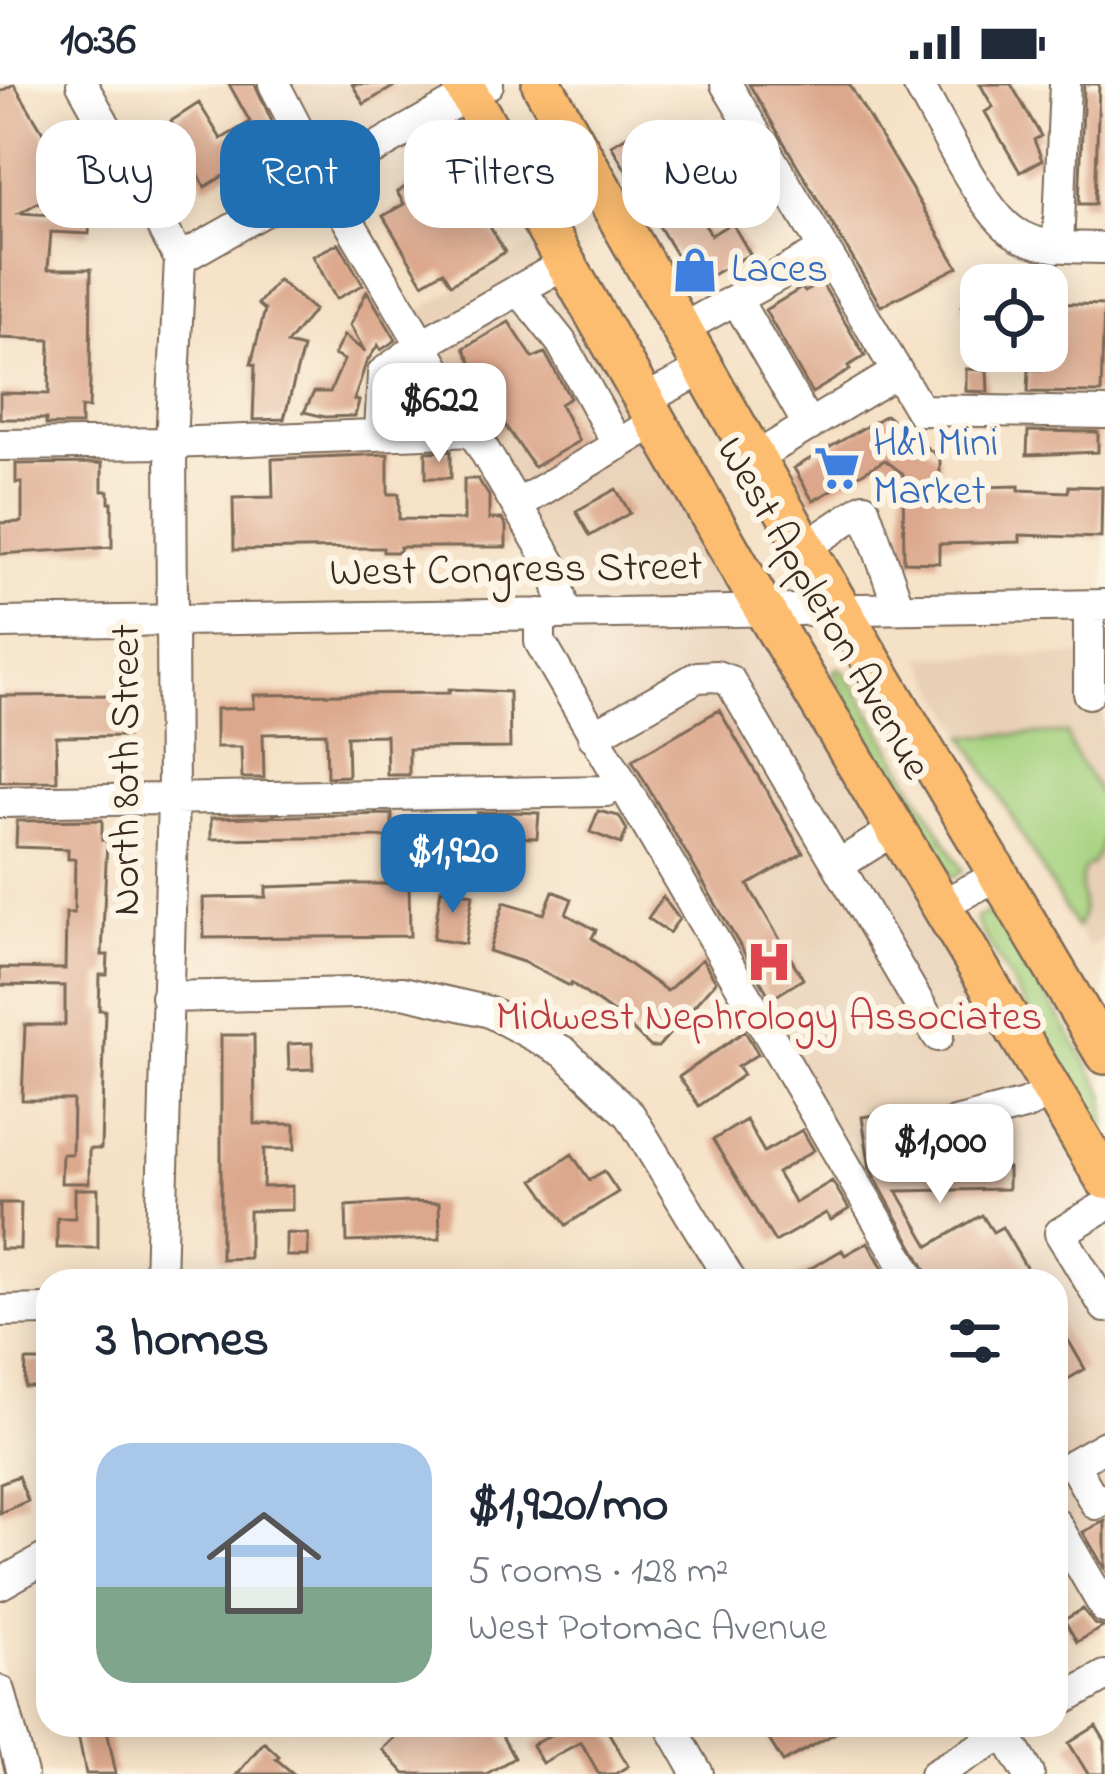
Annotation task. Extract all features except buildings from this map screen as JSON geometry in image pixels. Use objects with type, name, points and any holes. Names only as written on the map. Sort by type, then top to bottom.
[{"type":"main road","name":"West Appleton Avenue","points":[[542,84],[840,608],[1100,1035]]},
{"type":"main road","name":"West Appleton Avenue","points":[[474,88],[566,263],[764,608],[1105,1179]]},
{"type":"street","points":[[82,84],[180,259],[235,228]]},
{"type":"street","points":[[274,84],[293,120]]},
{"type":"street","points":[[726,84],[920,410],[1105,413]]},
{"type":"street","points":[[918,84],[986,200],[1014,233],[1058,247],[1105,248]]},
{"type":"street","points":[[1058,247],[1065,84]]},
{"type":"street","points":[[380,144],[474,88]]},
{"type":"street","points":[[353,228],[555,570],[553,613],[540,643],[906,1269]]},
{"type":"street","points":[[682,329],[824,250]]},
{"type":"street","name":"North 80th Street","points":[[160,1269],[173,799],[171,443],[180,259]]},
{"type":"street","points":[[380,434],[383,373],[423,344],[566,263]]},
{"type":"street","points":[[519,289],[562,342],[618,445]]},
{"type":"street","points":[[736,299],[808,426]]},
{"type":"street","points":[[517,505],[618,445],[651,410],[704,369]]},
{"type":"street","points":[[755,458],[897,372]]},
{"type":"street","points":[[0,445],[475,431]]},
{"type":"street","points":[[806,547],[864,508],[899,608]]},
{"type":"street","points":[[1089,693],[1097,606]]},
{"type":"street","name":"West Congress Street","points":[[0,623],[1097,606]]},
{"type":"street","points":[[593,736],[698,676],[730,681],[938,1036]]},
{"type":"street","points":[[0,802],[606,791],[620,784]]},
{"type":"street","points":[[840,864],[896,830]]},
{"type":"street","points":[[941,905],[999,875]]},
{"type":"street","points":[[166,997],[403,992],[490,1012],[564,1052],[630,1115],[724,1269]]},
{"type":"street","points":[[956,1123],[1024,1106],[1053,1092]]},
{"type":"street","points":[[1105,1206],[1060,1233],[1105,1307]]},
{"type":"street","points":[[0,1311],[36,1310]]},
{"type":"street","points":[[1105,1446],[1073,1464],[1096,1504],[1105,1499]]},
{"type":"street","points":[[1068,1545],[1105,1608]]},
{"type":"street","points":[[0,1584],[36,1564]]},
{"type":"street","points":[[1068,1697],[1105,1676]]},
{"type":"street","points":[[0,1691],[22,1774]]},
{"type":"street","points":[[677,1737],[698,1774]]},
{"type":"street","points":[[935,1774],[994,1737]]},
{"type":"street","points":[[1012,1737],[1029,1774]]},
{"type":"shaded area","points":[[274,84],[463,84],[380,140],[380,120],[293,120]]},
{"type":"shaded area","points":[[550,234],[1105,1189],[1105,1610],[1068,1547],[1068,1269],[907,1269],[546,647],[565,613],[475,431],[380,434],[383,373],[423,344],[407,318]]},
{"type":"shaded area","points":[[1105,655],[1105,938],[1088,948],[921,657]]},
{"type":"green space","points":[[840,667],[963,871],[951,878],[838,684],[833,672]]},
{"type":"green space","points":[[1067,733],[1104,811],[1100,849],[1082,877],[1082,914],[1076,928],[965,736]]},
{"type":"green space","points":[[995,909],[1105,1094],[1105,1142],[978,925],[976,918]]},
{"type":"place","name":"Laces","points":[[695,270]]},
{"type":"place","name":"H&I Mini Market","points":[[837,468]]},
{"type":"place","name":"Midwest Nephrology Associates","points":[[769,962]]}]
